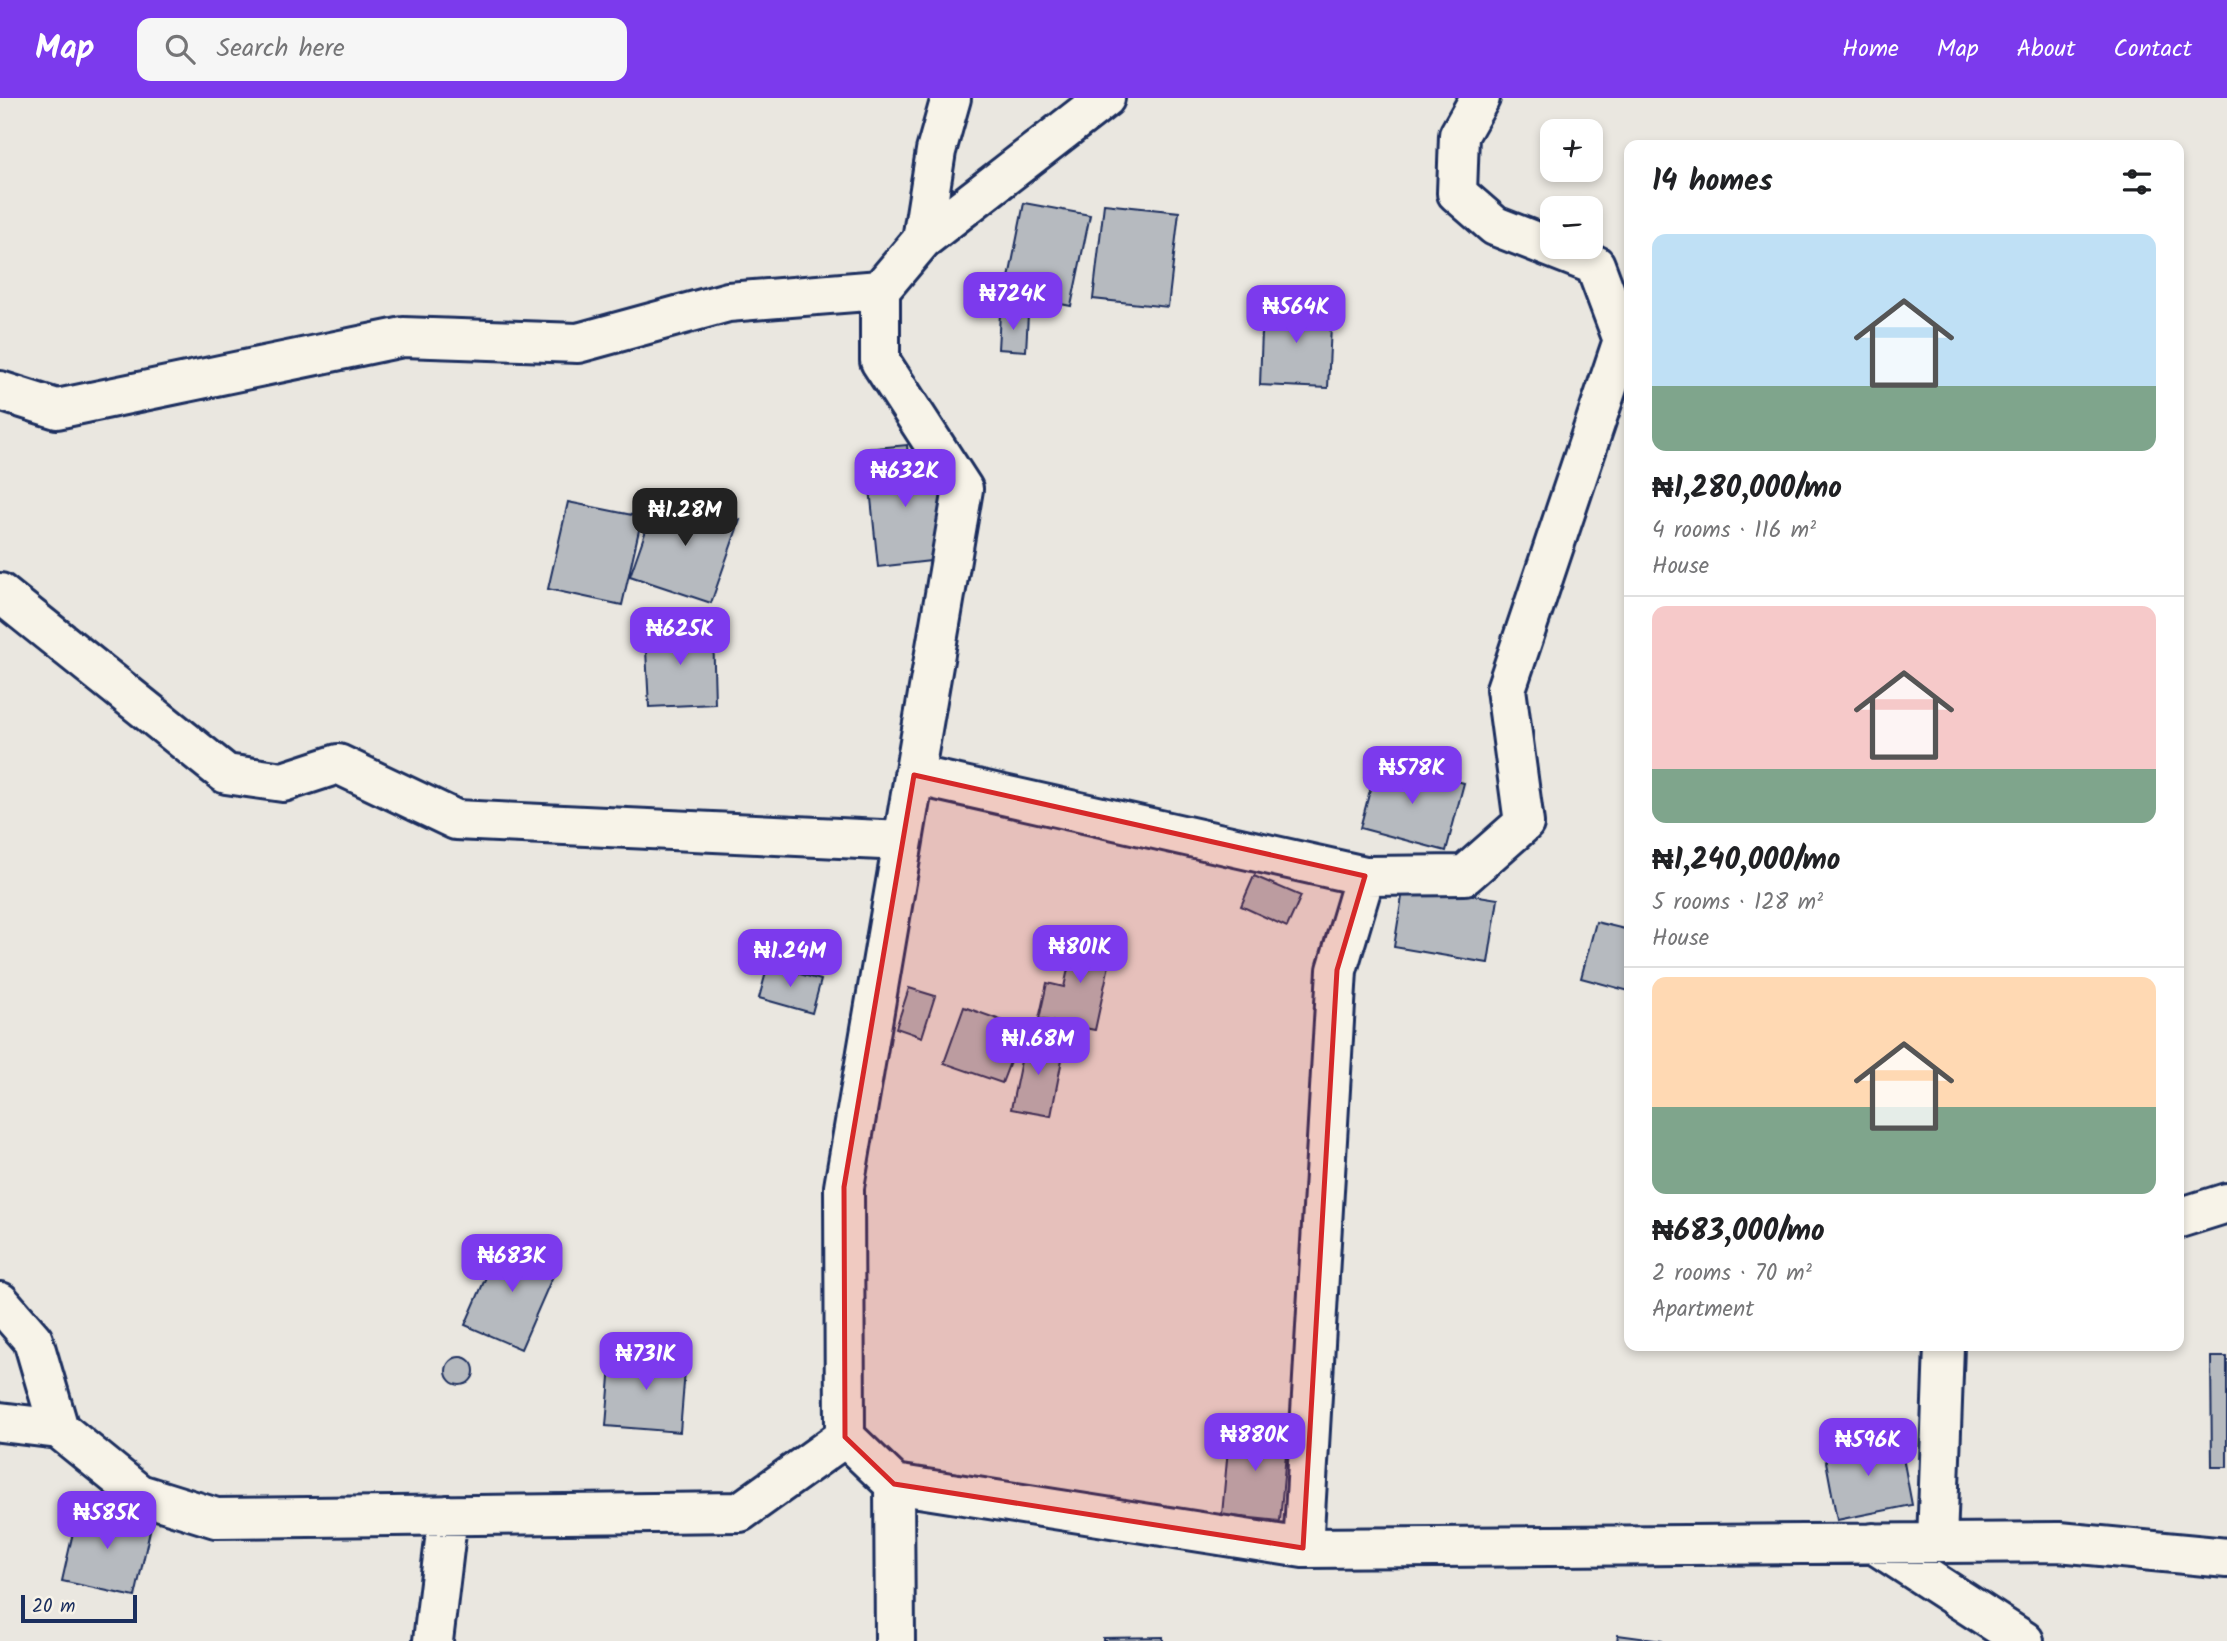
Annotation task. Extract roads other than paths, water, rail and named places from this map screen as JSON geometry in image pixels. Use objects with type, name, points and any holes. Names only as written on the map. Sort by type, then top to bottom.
[{"type":"street","points":[[922,240],[936,151],[951,98]]},
{"type":"street","points":[[1105,98],[922,240],[880,290],[880,361],[963,489],[844,1187],[845,1437],[894,1484],[1303,1548],[2059,1542],[2227,1558]]},
{"type":"street","points":[[914,775],[1365,876],[1465,875],[1524,823],[1506,689],[1623,340],[1595,265],[1495,226],[1457,193],[1459,135],[1480,98]]},
{"type":"street","points":[[0,391],[57,409],[403,337],[578,343],[728,302],[880,290]]},
{"type":"street","points":[[0,593],[226,774],[283,782],[338,764],[456,820],[903,841]]},
{"type":"street","points":[[1303,1548],[1337,970],[1365,876]]},
{"type":"street","points":[[2184,1216],[2227,1203]]},
{"type":"street","points":[[0,1302],[33,1340],[59,1429]]},
{"type":"street","points":[[1937,1542],[1944,1351]]},
{"type":"street","points":[[0,1422],[59,1429],[139,1494],[216,1518],[740,1512],[845,1437]]},
{"type":"street","points":[[894,1484],[895,1641]]},
{"type":"street","points":[[433,1641],[448,1515]]},
{"type":"street","points":[[1873,1543],[2024,1641]]}]
